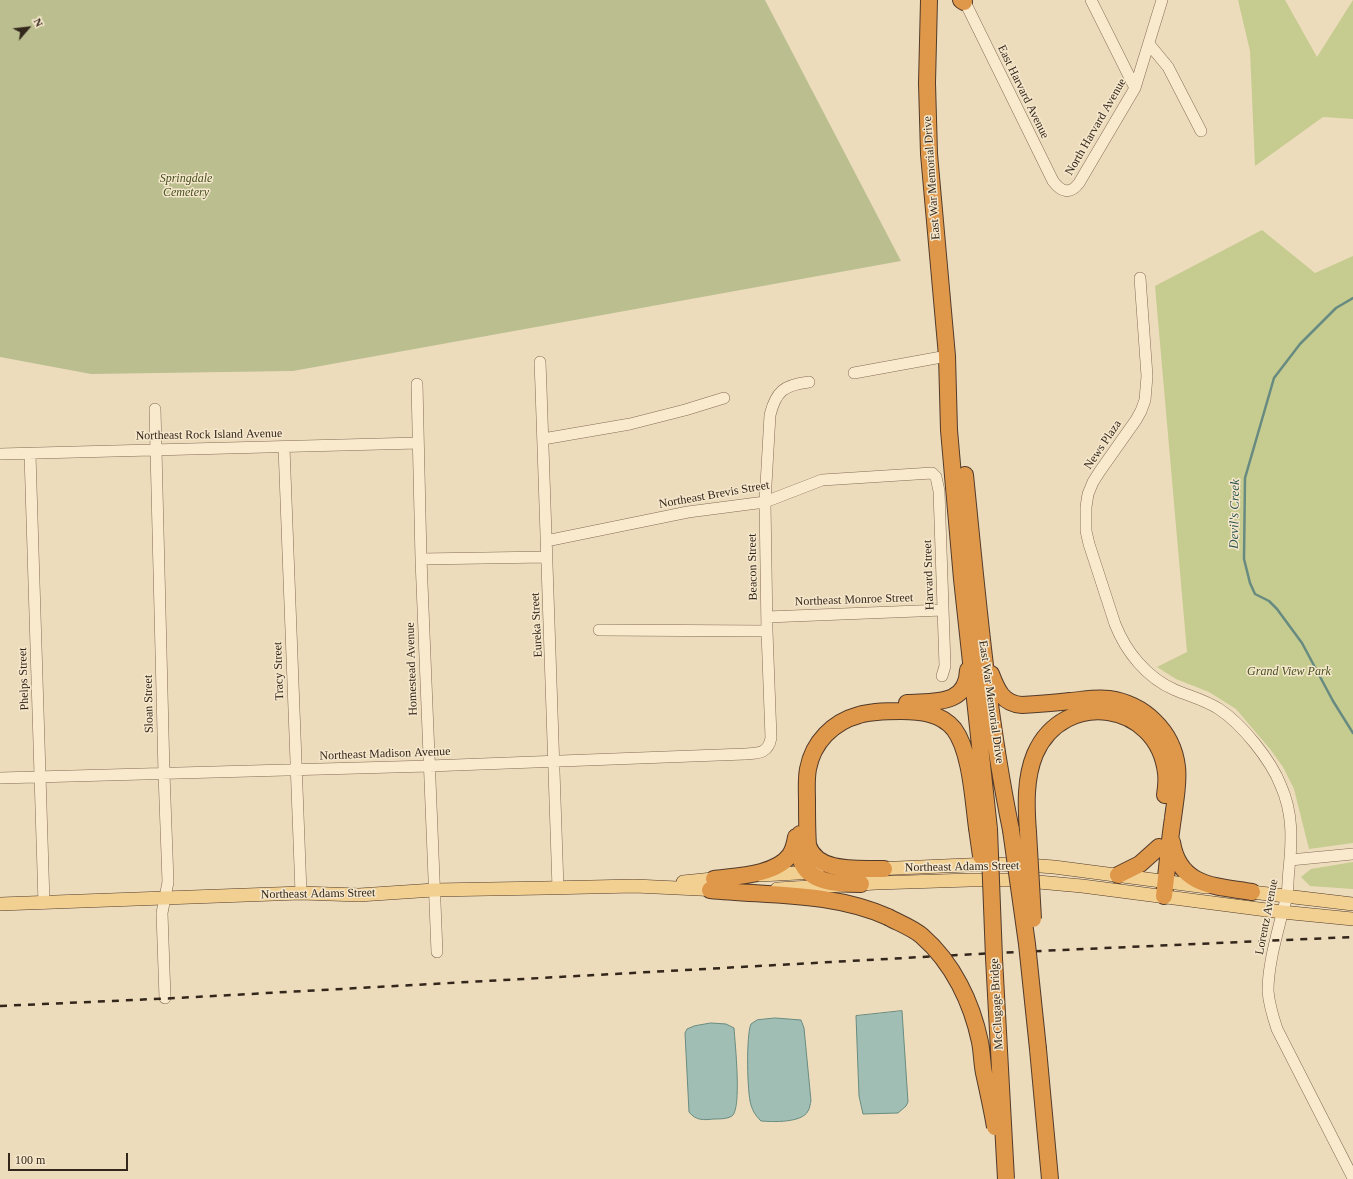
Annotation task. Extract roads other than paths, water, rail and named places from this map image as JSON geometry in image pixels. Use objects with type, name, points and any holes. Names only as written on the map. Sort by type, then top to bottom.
[{"type":"highway","name":"East War Memorial Drive","points":[[929,0],[927,66],[928,139],[948,356],[960,427],[972,615],[983,828]]},
{"type":"highway","name":"East War Memorial Drive","points":[[972,615],[991,708],[1011,830],[1026,937],[1038,1049]]},
{"type":"highway","points":[[712,884],[766,870],[782,862],[790,855],[794,848],[796,836],[802,762],[810,743],[824,725],[842,713],[860,707],[945,700],[954,697],[961,692],[968,677],[972,615]]},
{"type":"highway","points":[[972,615],[988,668],[998,690],[1008,701],[1022,706],[1090,699],[1107,699],[1124,702],[1146,713],[1156,723],[1171,744],[1177,765],[1177,785],[1172,823],[1160,888]]},
{"type":"highway","points":[[884,869],[843,867],[824,863],[819,861],[814,856],[808,844],[807,776],[812,757],[816,747],[829,730],[848,719],[869,713],[920,711],[943,719],[948,723],[960,739],[966,754],[983,828]]},
{"type":"highway","points":[[1050,1179],[1038,1049],[1033,905],[1026,800],[1028,780],[1035,754],[1043,740],[1059,723],[1073,716],[1087,712],[1111,712],[1123,715],[1136,721],[1155,741],[1162,755],[1167,775],[1160,847],[1160,888]]},
{"type":"highway","points":[[800,783],[800,856],[803,864],[809,872],[816,877],[834,883],[861,884]]},
{"type":"highway","points":[[1172,823],[1174,848],[1180,864],[1188,874],[1196,880],[1205,883],[1252,892]]},
{"type":"highway","name":"McClugage Bridge","points":[[983,828],[994,958],[1006,1179]]},
{"type":"highway","points":[[1118,875],[1140,864],[1160,847]]},
{"type":"highway","points":[[712,884],[834,901],[870,910],[888,917],[923,936],[946,963],[965,994],[980,1042],[984,1070],[1006,1179]]},
{"type":"main road","name":"Northeast Adams Street","points":[[0,904],[301,894],[359,895],[434,890],[712,884],[809,872],[990,864],[1054,867],[1118,875],[1160,888],[1282,912],[1353,919]]},
{"type":"main road","name":"Northeast Adams Street","points":[[712,884],[773,889],[861,884],[1016,880],[1252,892],[1353,904]]},
{"type":"street","points":[[1091,0],[1134,88]]},
{"type":"street","name":"North Harvard Avenue","points":[[1065,190],[1073,189],[1079,183],[1124,108],[1134,88],[1162,0]]},
{"type":"street","name":"East Harvard Avenue","points":[[963,1],[1053,181],[1057,187],[1065,190]]},
{"type":"street","points":[[1149,44],[1168,67],[1201,131]]},
{"type":"street","name":"News Plaza","points":[[1115,624],[1087,538],[1085,519],[1088,494],[1093,482],[1136,420],[1145,400],[1147,376],[1140,278]]},
{"type":"street","points":[[854,373],[948,356]]},
{"type":"street","name":"Eureka Street","points":[[540,362],[558,888]]},
{"type":"street","name":"Beacon Street","points":[[769,747],[771,738],[767,631],[765,502],[770,415],[773,402],[777,394],[793,384],[809,382]]},
{"type":"street","name":"Homestead Avenue","points":[[417,384],[421,559],[437,952]]},
{"type":"street","points":[[543,439],[592,432],[637,422],[724,398]]},
{"type":"street","name":"Sloan Street","points":[[156,409],[164,773],[168,882],[162,912],[164,998]]},
{"type":"street","name":"Northeast Rock Island Avenue","points":[[0,454],[418,443]]},
{"type":"street","name":"Tracy Street","points":[[284,447],[295,770],[301,894]]},
{"type":"street","name":"Phelps Street","points":[[30,454],[44,903]]},
{"type":"street","name":"Northeast Brevis Street","points":[[546,541],[688,512],[765,502],[822,480],[929,472],[934,473]]},
{"type":"street","name":"Harvard Street","points":[[934,473],[938,480],[939,491],[945,666],[942,676]]},
{"type":"street","points":[[421,559],[547,557]]},
{"type":"street","name":"Northeast Monroe Street","points":[[767,617],[943,610]]},
{"type":"street","name":"Lorentz Avenue","points":[[1115,624],[1119,636],[1126,648],[1136,661],[1150,674],[1174,690],[1206,702],[1219,709],[1241,729],[1273,769],[1287,800],[1291,834],[1287,897],[1282,912],[1268,992],[1271,1009],[1278,1029],[1353,1178]]},
{"type":"street","points":[[599,630],[767,631]]},
{"type":"street","name":"Northeast Madison Avenue","points":[[0,778],[554,762],[745,754],[758,753],[769,747]]},
{"type":"street","points":[[1290,860],[1353,854]]},
{"type":"water","points":[[902,1011],[908,1102],[906,1106],[898,1113],[863,1114],[859,1096],[856,1016]]},
{"type":"water","points":[[775,1018],[801,1020],[804,1028],[811,1101],[808,1111],[800,1118],[773,1122],[761,1121],[756,1116],[751,1105],[749,1089],[748,1040],[751,1024],[757,1020]]},
{"type":"water","points":[[711,1023],[726,1024],[734,1028],[737,1101],[735,1111],[732,1116],[723,1119],[704,1120],[694,1117],[689,1112],[685,1033],[687,1029],[694,1026]]},
{"type":"waterway","name":"Devil's Creek","points":[[1353,298],[1336,308],[1300,344],[1274,378],[1245,478],[1244,559],[1250,583],[1255,594],[1269,601],[1277,609],[1302,643],[1333,701],[1353,733]]},
{"type":"railway","points":[[0,1006],[177,998],[995,953],[1353,937]]},
{"type":"park label","name":"Springdale Cemetery","points":[[186,186]]},
{"type":"park label","name":"Grand View Park","points":[[1289,672]]}]
